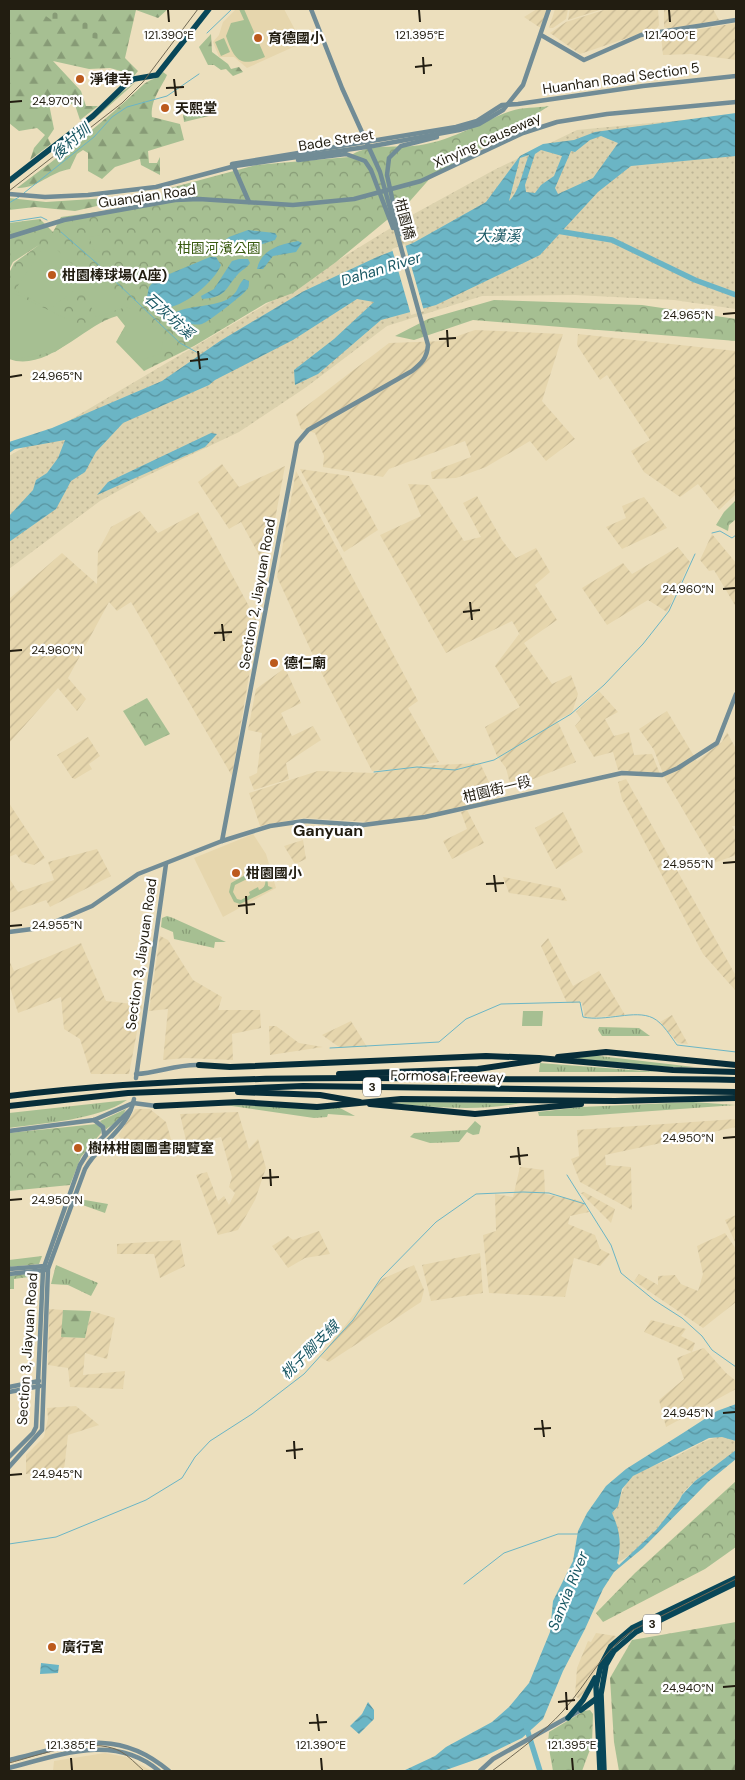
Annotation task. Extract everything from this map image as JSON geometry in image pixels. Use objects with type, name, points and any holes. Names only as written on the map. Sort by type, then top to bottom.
[{"type":"highway","points":[[228,1080],[478,1069],[606,1052],[736,1065]]},
{"type":"highway","points":[[199,1065],[230,1067],[486,1056],[736,1072]]},
{"type":"highway","name":"Formosa Freeway","points":[[9,1096],[101,1086],[228,1080],[629,1078],[736,1080]]},
{"type":"highway","name":"Formosa Freeway","points":[[9,1106],[84,1097],[303,1086],[736,1092]]},
{"type":"highway","points":[[185,1091],[320,1095],[382,1106],[476,1114],[616,1101]]},
{"type":"highway","points":[[156,1106],[239,1102],[317,1107],[402,1099],[616,1101],[736,1098]]},
{"type":"main road","points":[[10,180],[93,116],[127,83],[138,78],[155,76],[209,9]]},
{"type":"main road","name":"3","points":[[600,1771],[598,1695],[601,1665],[611,1646],[632,1628],[736,1578]]},
{"type":"main road","name":"3","points":[[604,1771],[598,1695],[606,1664],[614,1652],[627,1638],[736,1584]]},
{"type":"main road","points":[[578,1709],[601,1665]]},
{"type":"main road","points":[[568,1718],[598,1695]]},
{"type":"main road","points":[[578,1709],[592,1708],[597,1712]]},
{"type":"street","name":"柑園橋","points":[[311,9],[342,88],[380,172],[428,345],[424,362],[412,371],[374,392]]},
{"type":"street","name":"Bade Street","points":[[234,165],[263,163],[372,146],[459,130],[479,124],[503,110],[523,85],[549,9]]},
{"type":"street","points":[[541,35],[584,60],[641,35],[736,20]]},
{"type":"street","name":"Huanhan Road Section 5","points":[[509,103],[518,104],[643,86],[736,76]]},
{"type":"street","name":"Xinying Causeway","points":[[249,202],[293,205],[354,199],[422,181],[523,133],[558,122],[607,114],[736,102]]},
{"type":"street","name":"Bade Street","points":[[9,194],[71,196],[130,191],[161,186],[234,165],[456,126],[476,120],[509,103]]},
{"type":"street","points":[[412,286],[387,175],[387,164],[391,154],[401,146],[454,134],[479,124]]},
{"type":"street","points":[[263,163],[346,154],[358,157],[372,170],[412,286]]},
{"type":"street","points":[[234,165],[249,202]]},
{"type":"street","name":"Guanqian Road","points":[[9,237],[64,220],[152,206],[175,200],[199,198],[249,202]]},
{"type":"street","name":"Section 2, Jiayuan Road","points":[[222,841],[297,443],[308,430],[374,392]]},
{"type":"street","name":"柑園街一段","points":[[222,841],[270,826],[300,821],[364,825],[425,817],[622,773],[662,775],[678,768],[717,743],[736,694]]},
{"type":"street","name":"Section 3, Jiayuan Road","points":[[199,1065],[185,1064],[136,1076],[166,864],[222,841]]},
{"type":"street","points":[[9,932],[40,928],[86,908],[138,874],[166,864]]},
{"type":"street","points":[[9,1131],[94,1120],[134,1101],[156,1106]]},
{"type":"street","name":"Section 3, Jiayuan Road","points":[[9,1467],[42,1430],[46,1268],[90,1159],[125,1122],[134,1101]]},
{"type":"street","name":"Section 3, Jiayuan Road","points":[[9,1457],[33,1434],[36,1427],[37,1384],[46,1268],[80,1165],[88,1152],[131,1109]]},
{"type":"street","points":[[94,1120],[104,1127],[104,1136]]},
{"type":"street","points":[[9,1269],[46,1268]]},
{"type":"street","points":[[9,1274],[46,1268]]},
{"type":"street","points":[[9,1387],[44,1383]]},
{"type":"street","points":[[9,1392],[37,1384]]},
{"type":"street","points":[[480,1771],[504,1753],[568,1718]]},
{"type":"street","points":[[9,1760],[71,1745],[112,1743],[145,1753],[169,1771]]},
{"type":"street","points":[[9,1768],[99,1748],[133,1755],[159,1771]]},
{"type":"shaded area","name":"育德國小","points":[[236,9],[284,9],[302,43],[247,68],[234,57],[219,57],[213,42],[219,35],[223,22]]},
{"type":"shaded area","points":[[537,9],[547,9],[542,27],[524,17]]},
{"type":"shaded area","points":[[555,9],[568,9],[566,19],[553,28],[549,28]]},
{"type":"shaded area","points":[[570,9],[603,9],[568,20]]},
{"type":"shaded area","points":[[607,9],[658,9],[659,25],[657,28],[580,54],[550,33],[566,22]]},
{"type":"shaded area","points":[[664,9],[713,9],[719,20],[668,29],[664,27]]},
{"type":"shaded area","points":[[736,23],[736,60],[691,54],[663,55],[661,36]]},
{"type":"shaded area","points":[[475,330],[563,334],[542,401],[575,439],[546,461],[530,441],[486,467],[456,478],[432,479],[431,472],[471,457],[465,441],[389,469],[383,477],[323,467],[324,456],[315,433],[301,429],[296,414],[389,343],[443,341]]},
{"type":"shaded area","points":[[578,334],[736,351],[736,494],[719,510],[698,484],[680,497],[644,472],[631,451],[650,440],[607,375],[600,380],[577,345]]},
{"type":"shaded area","points":[[222,464],[239,487],[285,466],[266,568],[241,522],[229,529],[198,482]]},
{"type":"shaded area","points":[[300,469],[349,476],[378,530],[344,552]]},
{"type":"shaded area","points":[[296,471],[418,701],[408,708],[439,762],[415,766],[480,763],[497,799],[456,810],[404,819],[368,822],[304,818],[260,826],[249,793],[318,771],[374,773],[406,768],[372,771],[319,668],[277,577]]},
{"type":"shaded area","points":[[408,484],[429,485],[464,541],[481,537],[463,503],[477,496],[502,540],[516,558],[536,548],[550,572],[535,585],[557,620],[524,643],[552,684],[571,675],[578,694],[572,713],[557,720],[576,762],[511,788],[506,768],[497,756],[485,727],[520,707],[495,666],[519,634],[523,640],[512,621],[446,653],[380,535],[421,516]]},
{"type":"shaded area","points":[[644,497],[667,528],[622,549],[606,527],[626,518],[622,506]]},
{"type":"shaded area","points":[[140,511],[158,533],[198,512],[258,623],[232,776],[131,602],[117,611],[109,602],[68,678],[86,699],[77,711],[58,688],[9,743],[9,599],[62,553],[97,584],[98,551],[111,527]]},
{"type":"shaded area","points":[[712,534],[736,563],[736,607],[714,570],[709,571],[700,560]]},
{"type":"shaded area","points":[[678,547],[690,562],[667,612],[648,600],[607,625],[582,588],[623,563],[632,574]]},
{"type":"shaded area","points":[[285,668],[301,703],[281,713],[292,736],[313,726],[321,740],[286,763],[289,779],[254,790],[249,777],[257,773],[262,733],[248,730],[256,689]]},
{"type":"shaded area","points":[[599,691],[618,712],[605,719],[614,736],[629,732],[634,755],[652,754],[660,774],[618,770],[613,752],[594,757],[575,726],[581,719],[576,712]]},
{"type":"shaded area","points":[[667,711],[697,761],[722,742],[727,732],[736,749],[736,826],[732,826],[736,834],[736,855],[714,863],[665,779],[654,750],[639,729]]},
{"type":"shaded area","points":[[88,737],[100,756],[89,764],[92,769],[75,779],[72,778],[57,755]]},
{"type":"shaded area","points":[[626,779],[736,976],[736,991],[703,954],[622,799],[618,782]]},
{"type":"shaded area","points":[[9,803],[45,858],[34,865],[22,862],[16,854],[9,857]]},
{"type":"shaded area","points":[[467,810],[484,843],[452,859],[443,841],[467,829],[461,812]]},
{"type":"shaded area","points":[[563,812],[583,852],[556,869],[535,828]]},
{"type":"shaded area","name":"柑園國小","points":[[253,834],[266,854],[276,888],[223,917],[194,858]]},
{"type":"shaded area","points":[[303,840],[306,859],[295,864],[284,846]]},
{"type":"shaded area","points":[[97,849],[111,876],[50,907],[46,900],[9,913],[9,878],[18,892],[54,880],[48,862]]},
{"type":"shaded area","points":[[503,877],[560,888],[567,901],[509,893]]},
{"type":"shaded area","points":[[160,936],[168,940],[193,980],[222,997],[218,1010],[260,1010],[261,1028],[232,1034],[233,1060],[185,1058],[163,1060],[168,1009],[149,1011]]},
{"type":"shaded area","points":[[548,938],[573,986],[599,971],[625,1015],[585,1018],[582,1003],[567,1003],[541,946]]},
{"type":"shaded area","points":[[81,943],[106,1001],[142,1005],[129,1074],[91,1074],[80,1039],[64,1029],[61,997],[18,1013],[9,984],[9,960],[14,971]]},
{"type":"shaded area","points":[[672,1015],[688,1044],[678,1043],[660,1022]]},
{"type":"shaded area","points":[[351,1021],[367,1047],[339,1047],[322,1035]]},
{"type":"shaded area","points":[[269,1026],[276,1026],[299,1043],[323,1047],[270,1055]]},
{"type":"shaded area","points":[[135,1109],[150,1109],[166,1122],[172,1143],[142,1151],[118,1136]]},
{"type":"shaded area","points":[[238,1112],[249,1149],[258,1139],[266,1168],[255,1200],[238,1230],[218,1235],[196,1175],[207,1172],[218,1201],[224,1196],[229,1205],[235,1193],[229,1187],[232,1177],[221,1137],[187,1145],[180,1114]]},
{"type":"shaded area","points":[[736,1119],[736,1127],[605,1155],[606,1165],[631,1167],[632,1210],[580,1182],[571,1159],[579,1156],[577,1130]]},
{"type":"shaded area","points":[[520,1167],[544,1170],[545,1194],[582,1201],[589,1212],[570,1216],[568,1224],[595,1235],[600,1249],[610,1254],[600,1266],[574,1258],[565,1297],[489,1293],[483,1235],[496,1231],[495,1194],[513,1197]]},
{"type":"shaded area","points":[[584,1192],[615,1209],[611,1223],[581,1193]]},
{"type":"shaded area","points":[[736,1215],[736,1244],[725,1220]]},
{"type":"shaded area","points":[[319,1231],[330,1254],[305,1258],[288,1268],[272,1246],[288,1236],[293,1240]]},
{"type":"shaded area","points":[[725,1233],[736,1249],[736,1302],[703,1328],[634,1281],[639,1274],[658,1285],[658,1276],[675,1275],[681,1284],[698,1291],[703,1274],[697,1246]]},
{"type":"shaded area","points":[[180,1240],[185,1266],[160,1278],[154,1254],[117,1254],[117,1244]]},
{"type":"shaded area","points":[[480,1253],[483,1293],[431,1301],[422,1265]]},
{"type":"shaded area","points":[[414,1265],[424,1290],[421,1302],[329,1362],[320,1357],[382,1279]]},
{"type":"shaded area","points":[[49,1309],[63,1310],[62,1337],[85,1338],[91,1311],[115,1318],[107,1359],[85,1353],[83,1375],[125,1371],[123,1389],[70,1387],[68,1368],[48,1365]]},
{"type":"shaded area","points":[[651,1320],[686,1329],[681,1336],[695,1343],[692,1352],[644,1332]]},
{"type":"shaded area","points":[[704,1348],[726,1373],[736,1381],[736,1389],[666,1427],[659,1400],[684,1379],[677,1358]]},
{"type":"shaded area","points":[[76,1406],[99,1425],[68,1435],[64,1470],[26,1474],[26,1455],[44,1437],[48,1418],[47,1408]]},
{"type":"shaded area","points":[[596,1633],[616,1636],[601,1658],[588,1689],[581,1700],[575,1696],[577,1668],[588,1641],[591,1642]]},
{"type":"shaded area","points":[[105,1753],[126,1757],[152,1771],[53,1771],[54,1761]]},
{"type":"green space","points":[[9,9],[168,9],[158,18],[136,10],[125,58],[138,71],[134,76],[122,83],[124,72],[110,68],[89,69],[53,61],[81,91],[86,106],[98,106],[80,120],[75,105],[48,99],[54,129],[48,138],[51,144],[30,160],[34,148],[45,135],[37,128],[19,131],[9,123]]},
{"type":"green space","points":[[36,9],[69,9],[64,21],[57,24]]},
{"type":"green space","points":[[239,9],[244,9],[265,57],[244,62],[236,57],[233,52],[226,36],[231,23],[244,20]]},
{"type":"green space","points":[[92,21],[93,26],[101,30],[101,39],[84,34],[71,24]]},
{"type":"green space","points":[[211,34],[212,52],[228,64],[231,69],[239,67],[243,72],[233,76],[226,69],[221,70],[214,65],[208,65],[199,47]]},
{"type":"green space","points":[[224,38],[230,52],[221,56],[215,42]]},
{"type":"green space","points":[[163,72],[167,75],[154,100],[152,117],[180,124],[184,140],[148,151],[149,163],[157,163],[160,157],[160,175],[141,165],[140,159],[115,167],[102,179],[88,171],[88,153],[83,150],[77,154],[70,169],[56,173],[31,186],[17,188],[98,125],[144,84],[158,77]]},
{"type":"green space","points":[[136,82],[92,121],[118,95]]},
{"type":"green space","points":[[209,100],[213,115],[184,122],[182,107]]},
{"type":"green space","name":"柑園河濱公園","points":[[549,106],[471,155],[433,175],[410,201],[336,262],[293,293],[266,303],[194,346],[144,371],[116,342],[125,326],[117,316],[92,328],[51,354],[23,362],[9,359],[9,273],[14,263],[39,245],[13,262],[9,270],[9,223],[40,219],[53,232],[61,217],[162,203],[163,190],[256,165],[349,157],[371,148],[426,144],[451,137],[511,111]]},
{"type":"green space","points":[[153,195],[153,199],[97,206],[75,211],[35,207],[9,210],[9,198],[46,202]]},
{"type":"green space","points":[[107,234],[114,249],[95,252],[89,237]]},
{"type":"green space","points":[[45,245],[52,245],[82,273],[87,268],[93,268],[163,342],[160,354],[141,360],[118,339],[126,326],[119,315],[131,309],[126,307],[96,317],[81,286],[49,309],[15,290]]},
{"type":"green space","points":[[13,293],[71,321],[82,333],[55,352],[16,359],[9,357],[9,297]]},
{"type":"green space","points":[[494,300],[642,305],[736,319],[736,341],[473,320],[414,340],[395,336],[428,319]]},
{"type":"green space","points":[[736,500],[736,519],[729,525],[728,531],[716,525],[724,512]]},
{"type":"green space","points":[[147,698],[170,734],[145,746],[123,711]]},
{"type":"green space","points":[[256,869],[267,874],[268,886],[273,888],[240,904],[234,902],[229,892],[231,883]],"holes":[[[257,874],[265,878],[263,888],[259,890],[258,887],[249,892],[250,895],[241,900],[237,899],[233,892],[235,885]]]},
{"type":"green space","points":[[167,916],[226,942],[215,942],[214,948],[174,939],[173,932],[161,927],[162,918]]},
{"type":"green space","points":[[523,1011],[543,1011],[542,1026],[522,1026]]},
{"type":"green space","points":[[599,1027],[639,1028],[650,1036],[602,1036],[598,1030]]},
{"type":"green space","points":[[591,1055],[694,1067],[668,1067],[569,1058]]},
{"type":"green space","points":[[540,1063],[658,1072],[539,1072]]},
{"type":"green space","points":[[127,1100],[115,1107],[86,1116],[9,1128],[9,1113]]},
{"type":"green space","points":[[693,1102],[736,1105],[582,1116],[539,1116],[538,1112],[581,1107]]},
{"type":"green space","points":[[390,1103],[520,1103],[472,1108]]},
{"type":"green space","points":[[225,1105],[340,1108],[355,1116],[328,1114],[327,1117],[314,1118]]},
{"type":"green space","points":[[126,1109],[121,1119],[106,1129],[100,1121]]},
{"type":"green space","points":[[475,1121],[481,1126],[479,1134],[473,1135],[467,1132],[459,1142],[430,1143],[410,1137],[414,1133],[467,1130]]},
{"type":"green space","points":[[96,1124],[101,1127],[101,1133],[81,1157],[70,1185],[9,1191],[9,1133]]},
{"type":"green space","points":[[78,1199],[108,1204],[105,1213],[77,1203]]},
{"type":"green space","points":[[42,1256],[39,1264],[9,1267],[9,1260]]},
{"type":"green space","points":[[56,1265],[98,1283],[91,1296],[68,1285],[51,1284]]},
{"type":"green space","points":[[36,1273],[36,1276],[14,1279],[14,1289],[9,1289],[9,1276]]},
{"type":"green space","points":[[63,1310],[91,1311],[85,1338],[61,1337]]},
{"type":"green space","points":[[736,1481],[736,1547],[705,1569],[603,1622],[596,1613],[635,1573]]},
{"type":"green space","points":[[736,1622],[736,1771],[619,1771],[614,1742],[610,1678],[632,1640]]},
{"type":"green space","points":[[590,1710],[593,1714],[592,1744],[582,1771],[553,1771],[548,1743],[549,1732],[584,1711]]},
{"type":"green space","points":[[554,1736],[563,1736],[563,1743],[571,1743],[572,1756],[564,1757],[564,1763],[554,1763]]},
{"type":"sand","points":[[736,115],[736,309],[674,300],[575,295],[482,296],[387,326],[305,388],[239,432],[138,480],[100,501],[9,569],[9,456],[260,308],[412,215],[494,170],[577,130]]},
{"type":"sand","points":[[722,1436],[736,1441],[736,1452],[701,1476],[689,1487],[683,1493],[672,1512],[651,1536],[635,1551],[617,1563],[620,1551],[612,1513],[629,1480],[642,1471],[702,1443]]},
{"type":"water","name":"大漢溪","points":[[736,113],[736,156],[631,166],[598,192],[540,255],[436,305],[381,320],[318,374],[295,385],[294,370],[334,339],[374,302],[357,299],[293,340],[215,380],[209,385],[123,423],[96,452],[85,472],[71,481],[56,509],[9,542],[9,516],[33,490],[36,480],[47,473],[58,458],[65,440],[15,449],[9,453],[9,442],[52,428],[162,381],[220,341],[304,291],[377,257],[413,243],[486,202],[520,156],[543,144],[574,140],[595,132]],"holes":[[[601,136],[618,143],[593,178],[558,194],[555,188],[571,151],[575,152],[590,140]],[[541,150],[562,156],[554,176],[541,185],[535,193],[526,192],[525,185],[535,154]],[[529,155],[519,186],[509,201],[520,158]]]},
{"type":"water","points":[[248,230],[275,233],[277,236],[275,240],[232,254],[221,253],[217,246],[229,237]]},
{"type":"water","points":[[298,241],[302,243],[296,252],[273,256],[263,269],[257,269],[259,262],[267,252],[279,246]]},
{"type":"water","points":[[210,257],[216,257],[221,265],[209,282],[188,299],[165,308],[155,308],[146,302],[149,287],[155,280]]},
{"type":"water","points":[[248,259],[250,263],[221,294],[202,299],[201,296],[214,289],[232,261]]},
{"type":"water","points":[[244,279],[249,281],[245,291],[206,322],[196,324],[175,319],[174,313],[181,310],[228,299],[235,293]]},
{"type":"water","points":[[211,433],[217,434],[205,447],[97,495],[108,482]]},
{"type":"water","name":"Sanxia River","points":[[736,1404],[736,1441],[722,1437],[709,1438],[633,1476],[622,1489],[618,1506],[612,1513],[619,1538],[617,1563],[619,1565],[656,1530],[695,1481],[736,1450],[736,1459],[708,1482],[643,1548],[614,1572],[603,1589],[563,1671],[543,1719],[522,1738],[483,1757],[443,1771],[403,1771],[435,1756],[446,1747],[492,1722],[509,1707],[529,1683],[550,1632],[553,1601],[573,1561],[578,1531],[587,1513],[606,1486],[626,1469],[717,1411]]},
{"type":"water","points":[[41,1663],[59,1665],[58,1673],[40,1674]]},
{"type":"water","points":[[368,1702],[374,1710],[374,1719],[359,1734],[350,1726],[362,1714]]},
{"type":"pier","points":[[405,244],[424,311],[411,315],[392,249]]},
{"type":"waterway","name":"後村圳","points":[[207,33],[232,9]]},
{"type":"waterway","name":"後村圳","points":[[24,193],[94,137],[112,117],[127,107],[167,96],[199,74]]},
{"type":"waterway","name":"後村圳","points":[[9,203],[19,197]]},
{"type":"waterway","name":"石灰坑溪","points":[[9,222],[41,217],[47,220]]},
{"type":"waterway","points":[[557,231],[612,240],[695,280],[736,295]]},
{"type":"waterway","name":"石灰坑溪","points":[[61,232],[109,274]]},
{"type":"waterway","name":"石灰坑溪","points":[[114,280],[180,343],[200,354]]},
{"type":"waterway","points":[[712,533],[720,531],[732,538],[736,535]]},
{"type":"waterway","points":[[374,772],[417,767],[455,770],[494,760],[571,714],[604,685],[643,644],[669,611],[695,554]]},
{"type":"waterway","points":[[330,1048],[439,1042],[466,1019],[501,1004],[580,1002],[583,1017],[646,1016],[660,1023],[677,1045],[736,1052]]},
{"type":"waterway","points":[[567,1175],[611,1245],[621,1273],[654,1300],[682,1318],[702,1336],[712,1350],[736,1367]]},
{"type":"waterway","name":"桃子腳支線","points":[[9,1544],[56,1537],[146,1500],[182,1478],[195,1457],[210,1441],[252,1414],[304,1374],[353,1320],[381,1278],[436,1222],[476,1194],[549,1193],[585,1204]]},
{"type":"waterway","points":[[464,1584],[504,1553],[558,1534],[579,1534]]},
{"type":"waterway","points":[[526,1726],[540,1771]]},
{"type":"railway","points":[[9,191],[122,103],[143,82],[198,9]]},
{"type":"railway","points":[[492,1771],[547,1727],[563,1711],[604,1657],[622,1638],[633,1630],[736,1579]]},
{"type":"railway","points":[[9,1763],[64,1748],[94,1745],[120,1751],[144,1771]]},
{"type":"place","name":"育德國小","points":[[258,38]]},
{"type":"place","name":"淨律寺","points":[[80,79]]},
{"type":"place","name":"天熙堂","points":[[165,108]]},
{"type":"place","name":"柑園棒球場(A座)","points":[[52,275]]},
{"type":"place","name":"德仁廟","points":[[274,663]]},
{"type":"place","name":"柑園國小","points":[[236,873]]},
{"type":"place","name":"樹林柑園圖書閱覽室","points":[[78,1148]]},
{"type":"place","name":"廣行宮","points":[[52,1647]]},
{"type":"district","name":"Ganyuan","points":[[328,830]]},
{"type":"water label","name":"Dahan River","points":[[381,269]]}]
